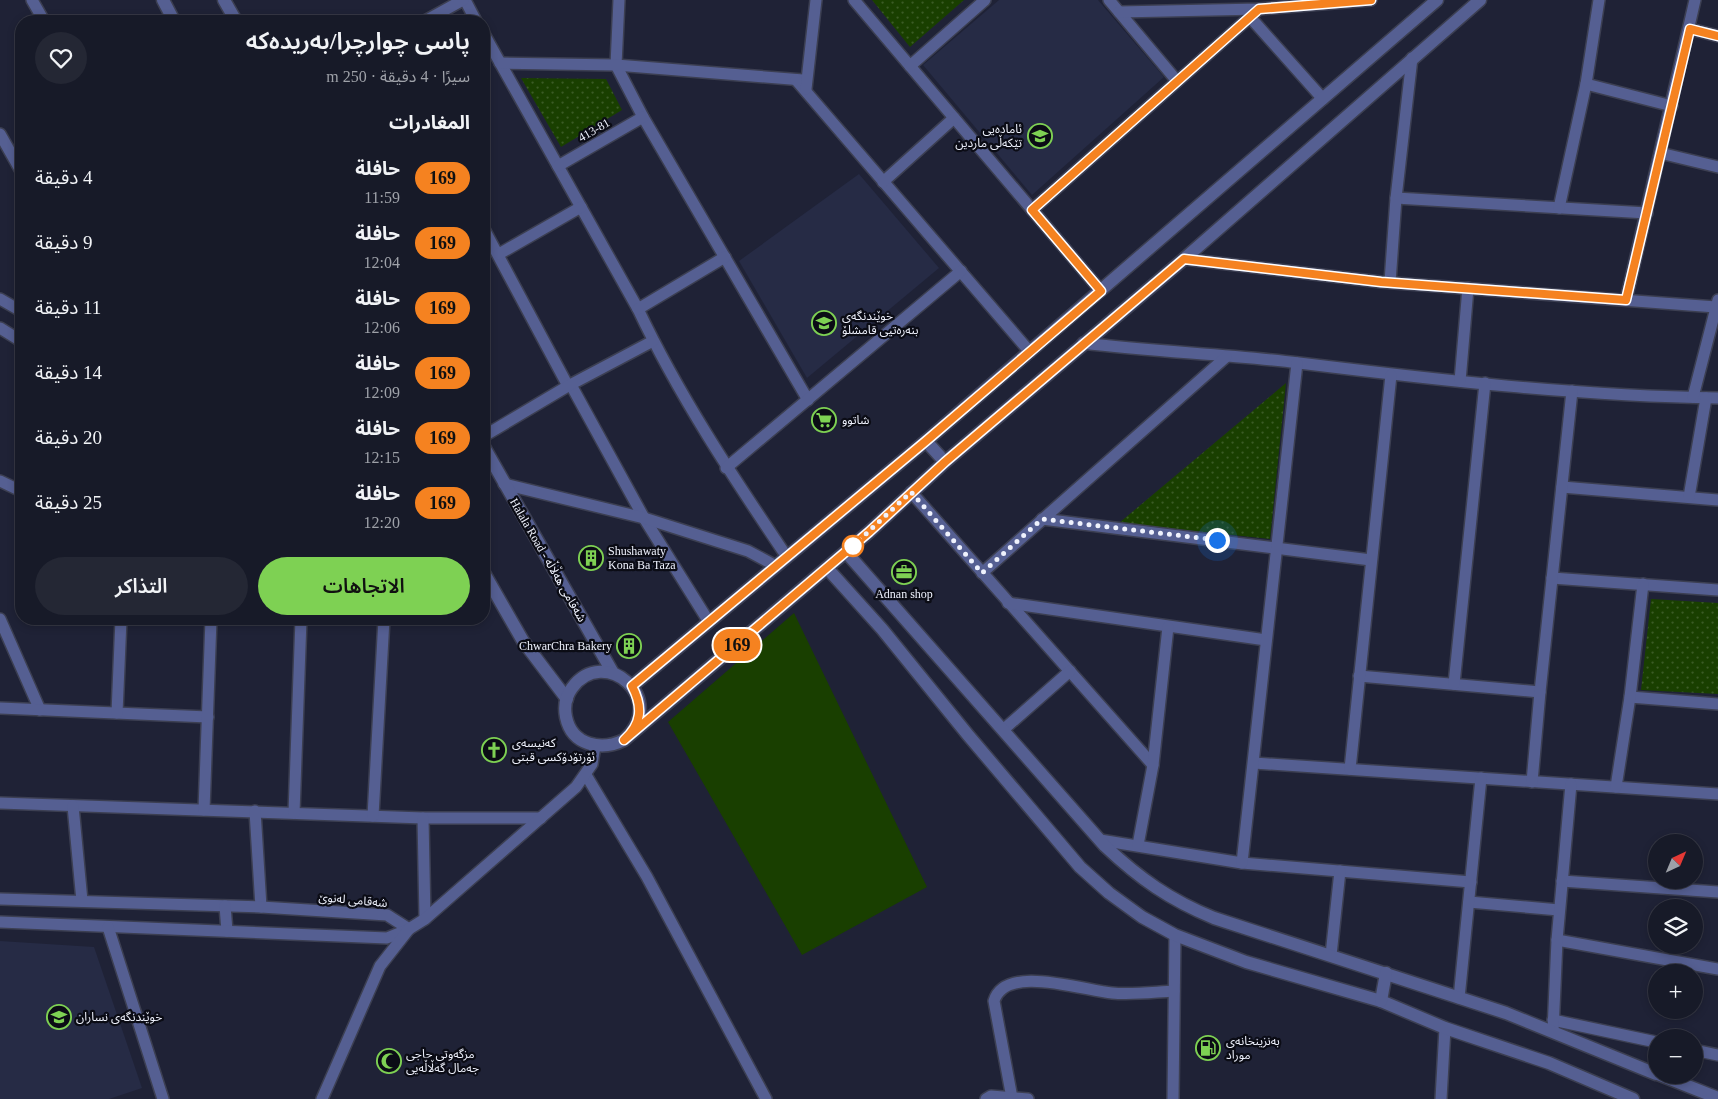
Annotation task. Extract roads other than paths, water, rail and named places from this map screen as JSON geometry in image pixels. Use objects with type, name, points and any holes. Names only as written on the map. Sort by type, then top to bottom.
[{"type":"street","points":[[32,0],[41,15]]},
{"type":"street","points":[[163,0],[171,15]]},
{"type":"street","points":[[224,0],[233,15]]},
{"type":"street","points":[[436,15],[464,0],[473,15]]},
{"type":"street","points":[[619,0],[616,65],[724,257],[808,400]]},
{"type":"street","points":[[803,84],[816,0]]},
{"type":"street","points":[[854,0],[1101,291]]},
{"type":"street","points":[[910,66],[985,0]]},
{"type":"street","points":[[1109,0],[1178,81]]},
{"type":"street","points":[[1119,12],[1259,9],[1371,0]]},
{"type":"street","points":[[632,686],[926,441],[1437,0]]},
{"type":"street","points":[[624,740],[846,552],[945,462],[1184,259],[1480,0]]},
{"type":"street","points":[[1559,208],[1586,84],[1599,0]]},
{"type":"street","points":[[1626,300],[1690,29],[1695,0]]},
{"type":"street","points":[[1032,210],[1259,9]]},
{"type":"street","points":[[1250,17],[1323,99]]},
{"type":"street","points":[[1690,29],[1718,36]]},
{"type":"street","points":[[490,45],[638,309],[653,342],[726,468],[787,557]]},
{"type":"street","points":[[1390,282],[1396,198],[1412,58]]},
{"type":"street","points":[[500,63],[616,65],[803,84],[883,182],[1030,352]]},
{"type":"street","points":[[1586,84],[1672,106]]},
{"type":"street","name":"413-81","points":[[558,166],[644,117]]},
{"type":"street","points":[[883,182],[954,118]]},
{"type":"street","points":[[0,134],[15,160]]},
{"type":"street","points":[[1660,153],[1718,168]]},
{"type":"street","points":[[1396,198],[1646,213]]},
{"type":"street","points":[[499,254],[580,207]]},
{"type":"street","points":[[490,239],[644,518],[709,622]]},
{"type":"street","points":[[638,309],[724,257]]},
{"type":"street","points":[[1184,259],[1390,282],[1626,300],[1717,303],[1692,397]]},
{"type":"street","points":[[726,468],[961,271]]},
{"type":"street","points":[[1460,381],[1468,288]]},
{"type":"street","points":[[0,299],[15,308]]},
{"type":"street","points":[[0,328],[15,337]]},
{"type":"street","points":[[490,432],[569,385],[653,342]]},
{"type":"street","points":[[1084,343],[1297,363],[1485,384],[1572,391],[1712,398],[1690,497]]},
{"type":"street","points":[[982,573],[1226,357]]},
{"type":"street","points":[[1242,863],[1254,763],[1275,547],[1297,363]]},
{"type":"street","points":[[1350,769],[1391,375]]},
{"type":"street","points":[[1454,684],[1485,384]]},
{"type":"street","points":[[1532,782],[1572,391]]},
{"type":"street","points":[[926,441],[945,462]]},
{"type":"street","name":"Halala Road - شەقامی هەڵاڵە","points":[[490,458],[613,673]]},
{"type":"street","points":[[0,481],[15,487]]},
{"type":"street","points":[[504,484],[644,518],[748,551],[776,566]]},
{"type":"street","points":[[1562,486],[1718,500]]},
{"type":"street","points":[[911,492],[1153,765]]},
{"type":"street","points":[[1042,519],[1371,560]]},
{"type":"street","points":[[846,552],[1100,840],[1134,873],[1184,905],[1214,918],[1459,998],[1553,1026],[1648,1041]]},
{"type":"street","points":[[827,568],[882,630],[968,735],[1080,866],[1109,893],[1136,913],[1175,935],[1246,962],[1381,1001],[1445,1028],[1549,1063],[1633,1099]]},
{"type":"street","points":[[1552,578],[1718,590]]},
{"type":"street","points":[[1616,787],[1630,697],[1643,584]]},
{"type":"street","points":[[490,585],[523,641],[566,699]]},
{"type":"street","points":[[1008,603],[1266,640]]},
{"type":"street","points":[[0,619],[40,710]]},
{"type":"street","points":[[117,713],[121,625]]},
{"type":"street","points":[[204,810],[212,625]]},
{"type":"street","points":[[294,813],[300,625]]},
{"type":"street","points":[[373,816],[384,625]]},
{"type":"street","points":[[1138,845],[1153,765],[1168,627]]},
{"type":"street","points":[[603,672],[613,673],[632,686],[638,698],[640,715],[632,734],[624,740],[606,747],[596,746],[582,740],[571,729],[567,720],[566,699],[576,682],[584,676],[603,672]]},
{"type":"street","points":[[1003,730],[1070,672]]},
{"type":"street","points":[[1359,676],[1540,692]]},
{"type":"street","points":[[1630,697],[1718,704]]},
{"type":"street","points":[[0,708],[208,717]]},
{"type":"street","points":[[0,922],[387,938],[409,929],[425,919],[567,796],[586,775],[592,764],[596,746]]},
{"type":"street","points":[[1254,763],[1718,794]]},
{"type":"street","points":[[586,775],[648,876],[766,1099]]},
{"type":"street","points":[[1459,998],[1481,778]]},
{"type":"street","points":[[1553,1026],[1559,910],[1570,784]]},
{"type":"street","points":[[0,803],[423,818],[541,818]]},
{"type":"street","points":[[73,806],[82,901]]},
{"type":"street","points":[[256,811],[261,907]]},
{"type":"street","points":[[423,818],[425,919]]},
{"type":"street","points":[[1100,840],[1242,863],[1471,882]]},
{"type":"street","points":[[1331,955],[1340,871]]},
{"type":"street","points":[[1562,882],[1718,892]]},
{"type":"street","name":"شەقامی لەنوێ","points":[[0,899],[261,907],[387,915],[409,929]]},
{"type":"street","points":[[1469,902],[1559,910]]},
{"type":"street","points":[[225,906],[226,932]]},
{"type":"street","points":[[108,927],[163,1099]]},
{"type":"street","points":[[322,1099],[380,966],[409,929]]},
{"type":"street","points":[[1172,1099],[1175,935]]},
{"type":"street","points":[[1557,940],[1718,969]]},
{"type":"street","points":[[1381,1001],[1386,973]]},
{"type":"street","points":[[1012,1098],[994,1001],[996,994],[1004,987],[1023,981],[1041,981],[1115,994],[1174,991]]},
{"type":"street","points":[[1553,1026],[1648,1069]]},
{"type":"street","points":[[1441,1099],[1445,1028]]},
{"type":"street","points":[[1703,1052],[1718,1055]]},
{"type":"street","points":[[1683,1084],[1718,1098]]},
{"type":"street","points":[[986,1099],[991,1096],[1028,1099]]},
{"type":"place","name":"ئامادەیی تێکەڵی ماردین","points":[[1040,136]]},
{"type":"place","name":"خوێندنگەی بنەرەتیی قامشلۆ","points":[[824,323]]},
{"type":"place","name":"شاتوو","points":[[824,420]]},
{"type":"place","name":"Shushawaty Kona Ba Taza","points":[[591,558]]},
{"type":"place","name":"Adnan shop","points":[[904,572]]},
{"type":"place","name":"ChwarChra Bakery","points":[[629,646]]},
{"type":"place","name":"کەنیسەی ئۆرتۆدۆکسی قبتی","points":[[494,750]]},
{"type":"place","name":"خوێندنگەی نساران","points":[[59,1017]]},
{"type":"place","name":"بەنزینخانەی موراد","points":[[1208,1048]]},
{"type":"place","name":"مزگەوتی حاجی جەمال گەڵاڵەیی","points":[[389,1061]]}]
